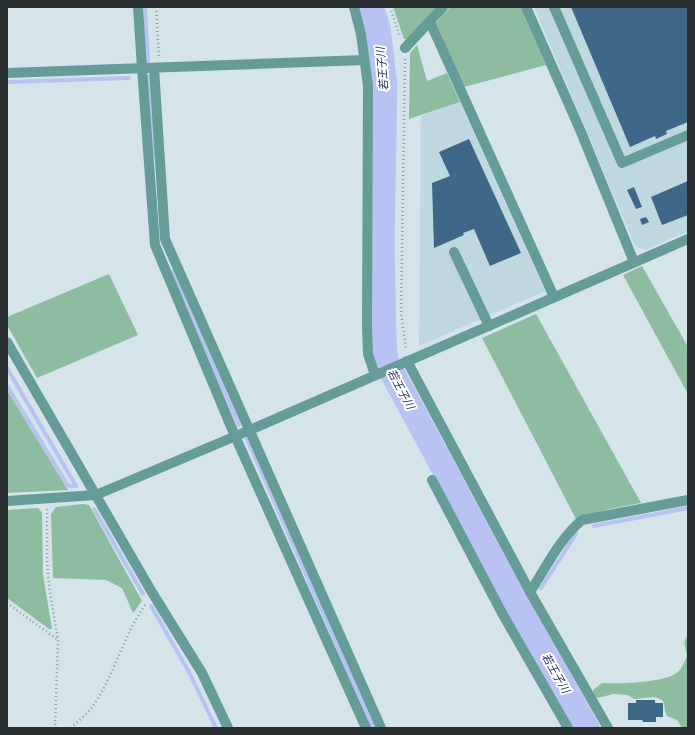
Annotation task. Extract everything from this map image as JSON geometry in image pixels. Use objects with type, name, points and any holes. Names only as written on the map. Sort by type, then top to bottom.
[{"type":"street","points":[[138,7],[155,245],[235,436],[366,728]]},
{"type":"street","points":[[354,7],[361,34],[368,86],[367,328],[368,354],[377,374]]},
{"type":"street","points":[[405,48],[443,7]]},
{"type":"street","points":[[526,7],[581,132],[634,262]]},
{"type":"street","points":[[554,7],[622,163],[688,135]]},
{"type":"street","points":[[430,22],[554,297]]},
{"type":"street","points":[[7,73],[364,60]]},
{"type":"street","points":[[157,68],[166,240],[381,728]]},
{"type":"street","points":[[7,501],[96,495],[250,430],[688,239]]},
{"type":"street","points":[[454,252],[489,326]]},
{"type":"street","points":[[7,342],[153,594],[202,673],[228,728]]},
{"type":"street","points":[[405,362],[530,592],[608,728]]},
{"type":"street","points":[[432,480],[502,613],[568,728]]},
{"type":"street","points":[[530,592],[566,536],[582,520],[688,500]]},
{"type":"path","points":[[156,7],[157,68]]},
{"type":"path","points":[[390,7],[405,48],[402,313],[405,362]]},
{"type":"path","points":[[47,498],[47,559],[58,640],[55,728]]},
{"type":"path","points":[[71,728],[92,706],[112,670],[136,616],[153,594]]},
{"type":"path","points":[[7,603],[58,640]]},
{"type":"shaded area","points":[[534,7],[688,7],[688,231],[645,250],[635,246]]},
{"type":"shaded area","points":[[460,102],[545,291],[419,346],[421,116]]},
{"type":"green space","points":[[393,7],[436,7],[408,39],[404,39]]},
{"type":"green space","points":[[450,7],[521,7],[546,65],[464,87],[436,23]]},
{"type":"green space","points":[[417,45],[427,81],[447,73],[460,102],[409,119],[410,53]]},
{"type":"green space","points":[[642,266],[688,347],[688,394],[623,275]]},
{"type":"green space","points":[[109,274],[138,335],[37,378],[7,325],[7,317]]},
{"type":"green space","points":[[536,314],[641,503],[609,509],[576,519],[482,338]]},
{"type":"green space","points":[[7,390],[68,490],[7,493]]},
{"type":"green space","points":[[83,504],[89,505],[142,601],[133,613],[122,588],[106,580],[53,578],[51,514],[56,507]]},
{"type":"green space","points":[[38,508],[42,512],[43,575],[52,629],[49,629],[7,598],[7,510]]},
{"type":"green space","points":[[688,635],[688,728],[682,728],[677,720],[667,716],[664,703],[662,700],[655,697],[634,699],[628,695],[613,694],[598,698],[595,696],[593,690],[602,683],[653,681],[672,676],[678,672],[687,656],[684,642]]},
{"type":"building","points":[[571,7],[688,7],[688,122],[666,131],[667,134],[656,139],[655,136],[630,147]]},
{"type":"building","points":[[469,139],[521,253],[490,266],[474,229],[434,248],[432,183],[450,176],[439,152]]},
{"type":"building","points":[[688,181],[688,215],[662,225],[651,197]]},
{"type":"building","points":[[634,187],[642,207],[636,209],[627,190]]},
{"type":"building","points":[[646,217],[649,222],[642,225],[640,219]]},
{"type":"building","points":[[636,700],[655,700],[655,703],[663,703],[663,717],[656,717],[656,722],[628,720],[628,703],[636,703]]},
{"type":"waterway","points":[[145,7],[148,63]]},
{"type":"waterway","name":"若王子川","points":[[371,7],[378,28],[385,86],[382,241],[384,341],[386,361],[516,603],[587,728]]},
{"type":"waterway","points":[[149,77],[153,156]]},
{"type":"waterway","points":[[7,82],[129,78]]},
{"type":"waterway","points":[[172,272],[239,425]]},
{"type":"waterway","points":[[7,368],[76,486]]},
{"type":"waterway","points":[[7,386],[68,486],[76,486]]},
{"type":"waterway","points":[[247,439],[373,728]]},
{"type":"waterway","points":[[594,526],[688,508]]},
{"type":"waterway","points":[[94,509],[143,594]]},
{"type":"waterway","points":[[541,588],[576,534]]},
{"type":"waterway","points":[[516,603],[523,599]]},
{"type":"waterway","points":[[151,606],[189,672],[216,728]]}]
